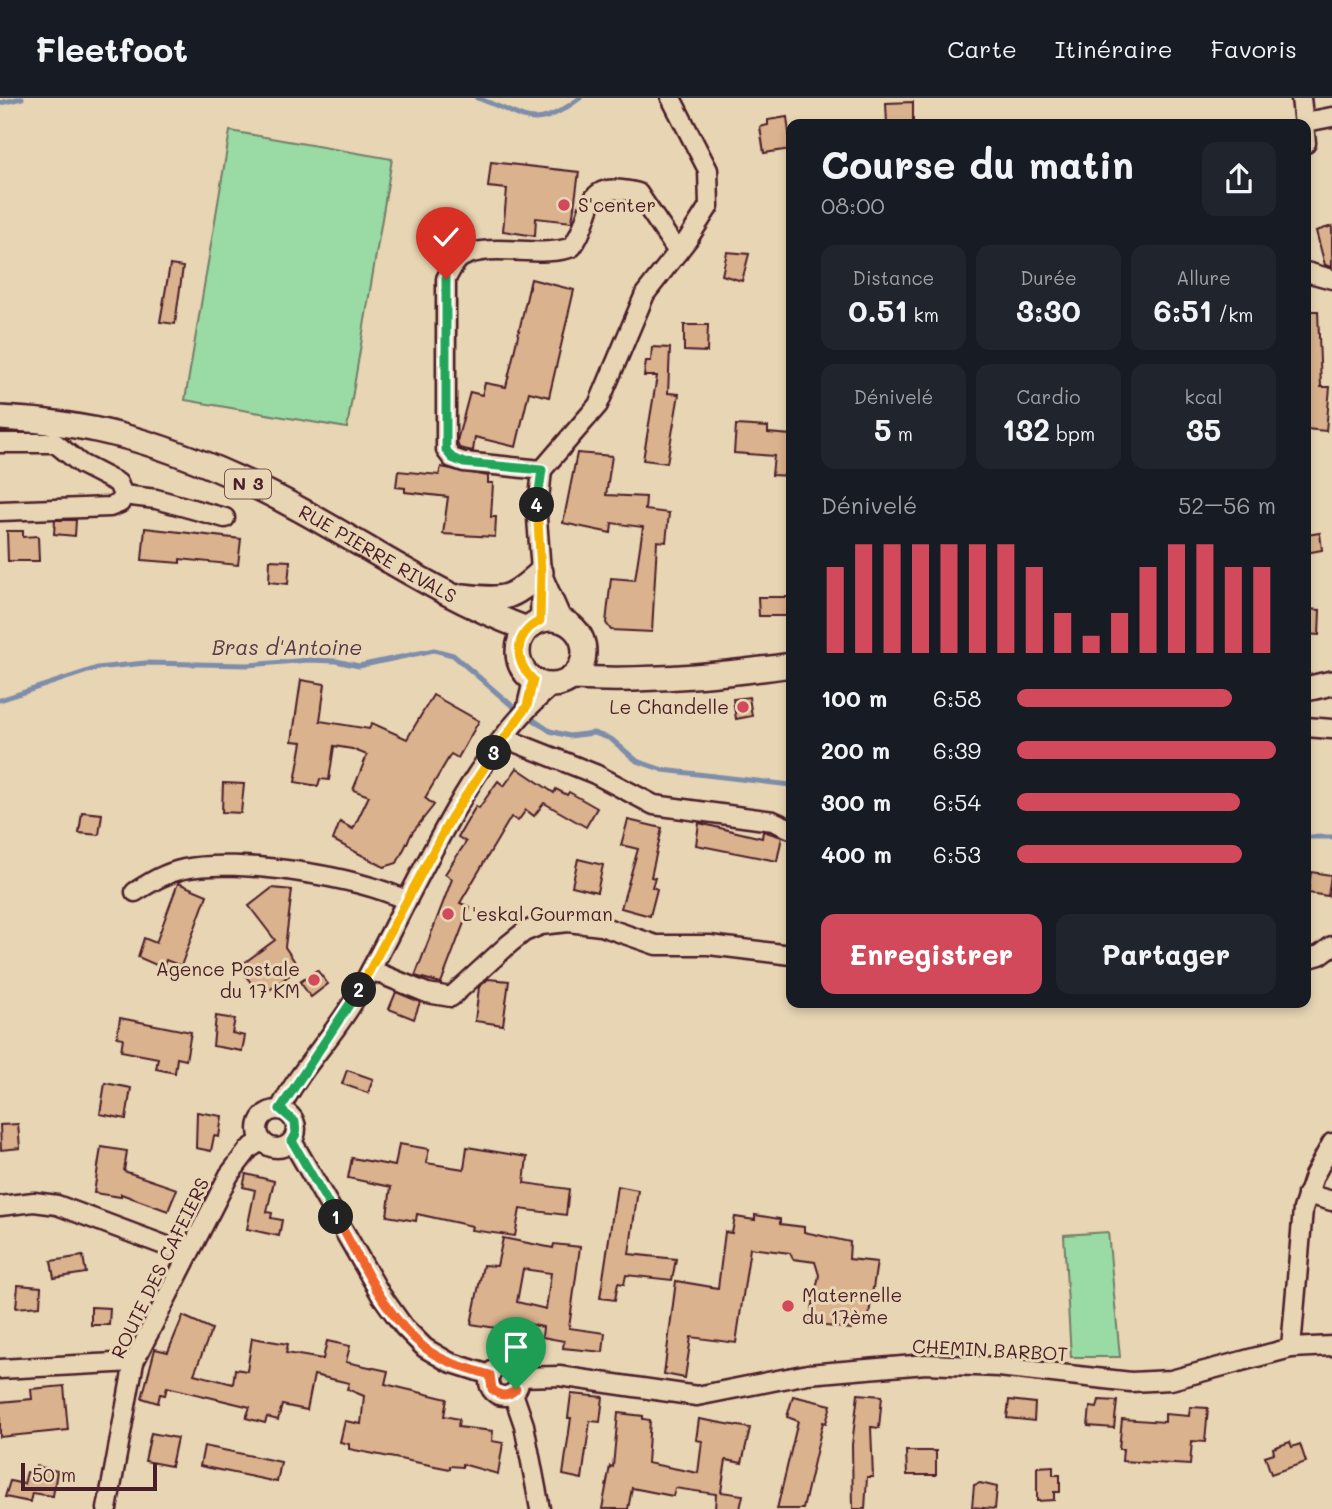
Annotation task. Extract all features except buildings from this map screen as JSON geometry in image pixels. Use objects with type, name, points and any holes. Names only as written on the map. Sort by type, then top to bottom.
[{"type":"main road","name":"RUE PIERRE RIVALS","points":[[0,418],[56,432],[144,442],[236,477],[475,610],[528,633]]},
{"type":"main road","name":"N 3","points":[[446,594],[499,600],[513,597],[541,572]]},
{"type":"main road","points":[[528,633],[563,622],[578,633],[584,650],[603,667],[634,682]]},
{"type":"main road","name":"N 3","points":[[528,633],[519,662],[553,681]]},
{"type":"main road","points":[[553,681],[579,670],[584,650]]},
{"type":"main road","points":[[553,681],[634,682],[704,678],[786,666]]},
{"type":"main road","points":[[1311,688],[1332,683]]},
{"type":"street","points":[[528,633],[541,572],[537,518],[542,470],[598,405],[645,294],[709,206],[708,170],[671,98]]},
{"type":"street","points":[[1301,98],[1305,119]]},
{"type":"street","points":[[1311,121],[1332,117]]},
{"type":"street","points":[[542,470],[464,463],[452,458],[446,450],[446,279],[453,267],[461,257],[478,252],[572,247],[589,205],[601,191],[616,188],[638,193],[678,252]]},
{"type":"street","points":[[1311,273],[1332,279]]},
{"type":"street","points":[[0,511],[110,507],[120,503],[123,495],[118,483],[81,464],[56,432]]},
{"type":"street","name":"RUE PIERRE RIVALS","points":[[0,443],[56,432]]},
{"type":"street","points":[[123,495],[156,499],[225,518]]},
{"type":"street","points":[[541,572],[563,622]]},
{"type":"street","points":[[280,1109],[295,1122],[296,1134],[292,1141],[278,1149],[261,1141],[257,1128],[262,1116],[280,1109],[350,1006],[451,818],[527,706],[553,681]]},
{"type":"street","points":[[1311,727],[1332,729]]},
{"type":"street","points":[[508,732],[654,805],[773,821],[786,827]]},
{"type":"street","points":[[135,892],[170,873],[187,868],[218,867],[309,872],[407,901]]},
{"type":"street","points":[[371,970],[426,993],[451,997],[524,932],[541,925],[568,922],[618,930],[656,945],[709,945],[786,954]]},
{"type":"street","points":[[1311,958],[1332,946]]},
{"type":"street","name":"ROUTE DES CAFEIERS","points":[[107,1509],[134,1362],[229,1175],[249,1149],[261,1141]]},
{"type":"street","name":"CHEMIN BARBOT","points":[[292,1141],[381,1295],[404,1327],[425,1348],[449,1362],[490,1375],[497,1367],[506,1366],[515,1371],[515,1385],[559,1376],[697,1396],[808,1374],[926,1364],[999,1367],[1131,1382],[1171,1380],[1291,1348],[1332,1346]]},
{"type":"street","points":[[1291,1348],[1307,1194],[1332,1143]]},
{"type":"street","points":[[1307,1194],[1332,1201]]},
{"type":"street","points":[[0,1206],[34,1202],[57,1205],[188,1254]]},
{"type":"street","points":[[0,1369],[134,1362]]},
{"type":"street","points":[[515,1385],[540,1509]]},
{"type":"green space","points":[[230,131],[392,159],[347,428],[185,400]]},
{"type":"green space","points":[[1108,1232],[1120,1357],[1071,1357],[1064,1235]]},
{"type":"waterway","points":[[0,103],[22,98]]},
{"type":"waterway","points":[[477,98],[518,115],[539,119],[550,116],[580,98]]},
{"type":"waterway","name":"Bras d'Antoine","points":[[0,700],[97,668],[145,663],[248,665],[308,660],[336,661],[359,666],[434,650],[453,655],[510,704],[550,731],[569,736],[594,733],[611,739],[637,761],[663,770],[786,784]]},
{"type":"waterway","name":"Bras d'Antoine","points":[[1311,837],[1332,837]]},
{"type":"place","name":"S'center","points":[[564,205]]},
{"type":"place","name":"Le Chandelle","points":[[743,707]]},
{"type":"place","name":"L'eskal Gourman","points":[[448,914]]},
{"type":"place","name":"Agence Postale du 17 KM","points":[[314,980]]},
{"type":"place","name":"Maternelle du 17ème","points":[[788,1306]]},
{"type":"route","points":[[446,279],[446,450],[452,458],[464,463],[542,470],[537,496],[541,572],[540,621],[527,629],[520,639],[518,650],[519,662],[533,680],[527,706],[451,818],[350,1006],[280,1109],[295,1122],[296,1134],[292,1141],[381,1295],[404,1327],[425,1348],[449,1362],[490,1375],[492,1389],[499,1395],[509,1395],[516,1389]]}]
